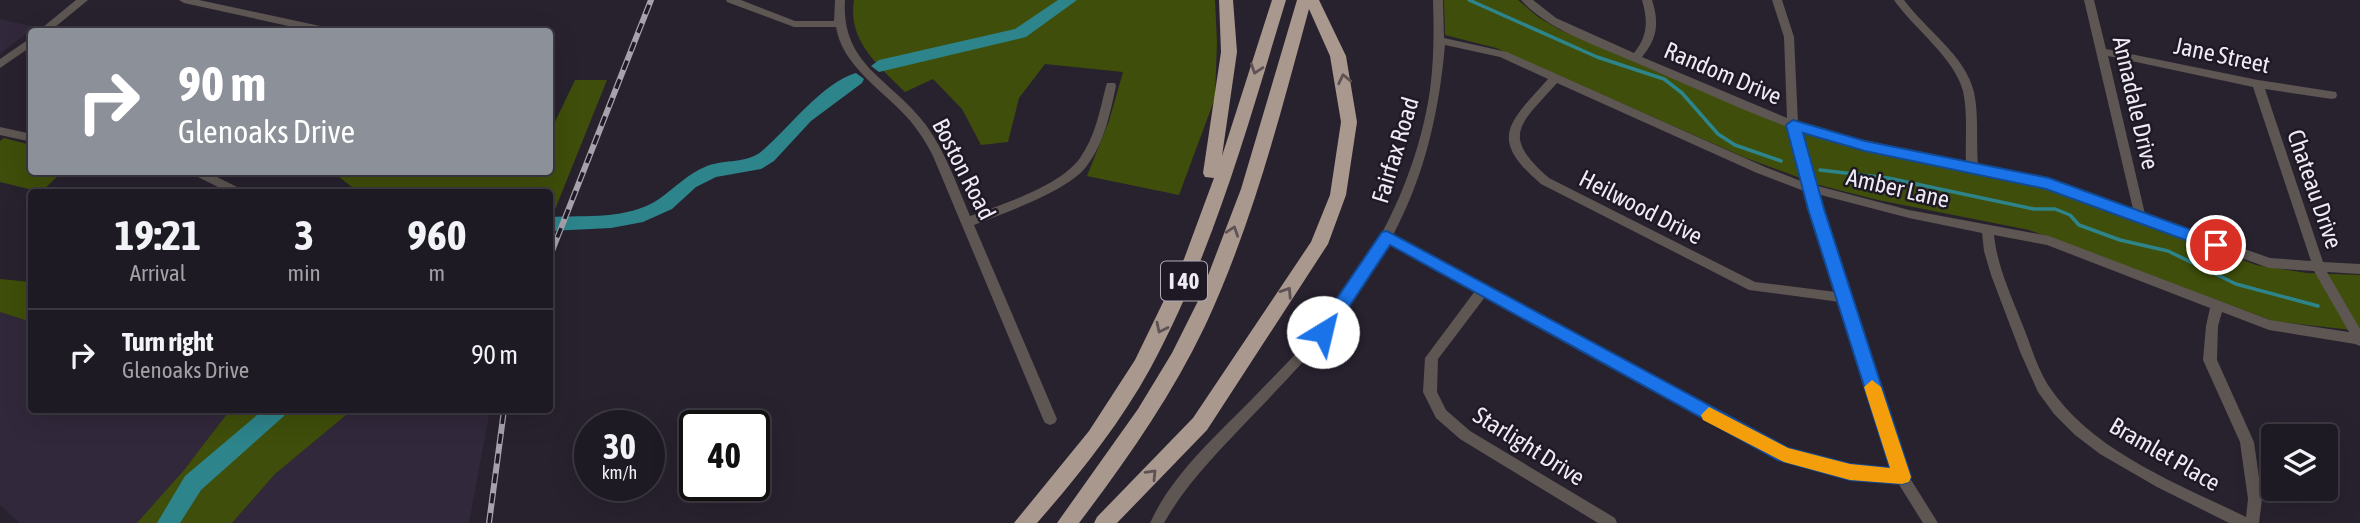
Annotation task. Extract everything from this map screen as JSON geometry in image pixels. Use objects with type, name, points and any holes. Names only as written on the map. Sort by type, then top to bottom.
[{"type":"highway","points":[[1185,280],[1215,159],[1229,52],[1226,0]]},
{"type":"highway","name":"I 40","points":[[1068,523],[1137,429],[1172,371],[1209,298],[1259,155],[1304,0]]},
{"type":"highway","points":[[1104,523],[1200,425],[1319,244],[1338,195],[1349,122],[1338,56],[1312,0]]},
{"type":"highway","name":"I 40","points":[[1024,523],[1111,413],[1154,344],[1185,280],[1278,2]]},
{"type":"street","points":[[47,28],[83,0]]},
{"type":"street","points":[[184,0],[315,28]]},
{"type":"street","points":[[731,0],[794,24],[839,23],[840,0]]},
{"type":"street","name":"Fairfax Road","points":[[1157,523],[1179,489],[1323,332],[1387,237],[1412,182],[1430,126],[1441,41],[1438,0]]},
{"type":"street","name":"Random Drive","points":[[1526,0],[1552,20],[1793,125],[1865,146],[2049,184],[2269,263],[2360,270]]},
{"type":"street","points":[[1636,57],[1647,45],[1654,29],[1647,0]]},
{"type":"street","points":[[1777,0],[1788,37],[1793,125],[1809,188],[1902,477],[1931,523]]},
{"type":"street","points":[[1899,0],[1911,20],[1960,71],[1968,89],[1972,167]]},
{"type":"street","name":"Annadale Drive","points":[[2089,0],[2104,52],[2140,216]]},
{"type":"street","name":"Boston Road","points":[[839,23],[853,58],[925,131],[968,222],[1050,419]]},
{"type":"street","name":"Amber Lane","points":[[1441,41],[1503,54],[1749,165],[1809,188],[1860,203],[2049,241],[2269,325],[2359,340]]},
{"type":"street","points":[[0,64],[28,43]]},
{"type":"street","name":"Jane Street","points":[[2104,52],[2258,84],[2332,95]]},
{"type":"street","name":"Heilwood Drive","points":[[1555,78],[1514,126],[1512,142],[1522,164],[1545,181],[1753,287],[1844,298]]},
{"type":"street","name":"Chateau Drive","points":[[2258,84],[2319,268],[2359,340]]},
{"type":"street","points":[[968,222],[993,213],[1075,173],[1089,153],[1111,86]]},
{"type":"street","points":[[0,131],[28,137]]},
{"type":"street","points":[[204,175],[231,189]]},
{"type":"street","name":"Bramlet Place","points":[[1988,228],[1994,267],[2029,357],[2043,390],[2066,418],[2136,469],[2244,523]]},
{"type":"street","points":[[1387,237],[1784,454],[1850,472],[1902,477]]},
{"type":"street","name":"Starlight Drive","points":[[1483,290],[1432,358],[1430,392],[1441,414],[1465,435],[1610,523]]},
{"type":"street","points":[[2217,307],[2210,360],[2246,442],[2255,499],[2252,523]]},
{"type":"shaded area","points":[[0,19],[35,27],[28,28],[28,32],[0,54]]},
{"type":"shaded area","points":[[0,312],[28,321],[28,413],[228,413],[184,470],[137,523],[20,523],[0,505]]},
{"type":"shaded area","points":[[348,413],[489,413],[469,523],[232,523],[275,474]]},
{"type":"green space","points":[[854,0],[1215,0],[1215,98],[1179,195],[1087,176],[1109,121],[1123,72],[1045,64],[1019,98],[1008,142],[981,145],[962,109],[933,79],[905,92],[867,52],[855,28]]},
{"type":"green space","points":[[1444,0],[1518,0],[1538,17],[1560,30],[1811,136],[1866,151],[2044,186],[2256,265],[2307,273],[2360,275],[2360,331],[2273,321],[2029,230],[1878,200],[1819,185],[1746,158],[1496,48],[1445,35]]},
{"type":"green space","points":[[575,80],[607,80],[553,215],[553,189],[354,189],[337,175],[553,175],[553,126]]},
{"type":"green space","points":[[4,138],[28,144],[28,175],[59,175],[44,189],[29,189],[0,182],[0,141]]},
{"type":"green space","points":[[0,279],[28,282],[28,321],[0,312]]},
{"type":"green space","points":[[228,413],[348,413],[275,474],[232,523],[137,523],[184,470]]},
{"type":"waterway","points":[[879,66],[1020,33],[1069,0]]},
{"type":"waterway","points":[[1469,0],[1597,57],[1664,79],[1682,93],[1718,134],[1735,145],[1781,161]]},
{"type":"waterway","points":[[553,224],[611,221],[643,215],[665,204],[690,182],[712,171],[755,164],[768,156],[805,117],[856,79]]},
{"type":"waterway","points":[[1820,170],[1888,178],[2034,209],[2055,209],[2070,215],[2079,225],[2120,240],[2168,251],[2236,284],[2318,306]]},
{"type":"waterway","points":[[168,523],[193,483],[274,413]]},
{"type":"railway","points":[[553,248],[651,0]]},
{"type":"railway","points":[[489,523],[504,413]]},
{"type":"slow traffic","points":[[1709,415],[1784,454],[1814,464],[1850,472],[1902,477],[1872,387]]},
{"type":"route","points":[[1323,332],[1355,289],[1387,237],[1784,454],[1850,472],[1902,477],[1809,188],[1793,125],[1865,146],[2049,184],[2216,245]]}]
